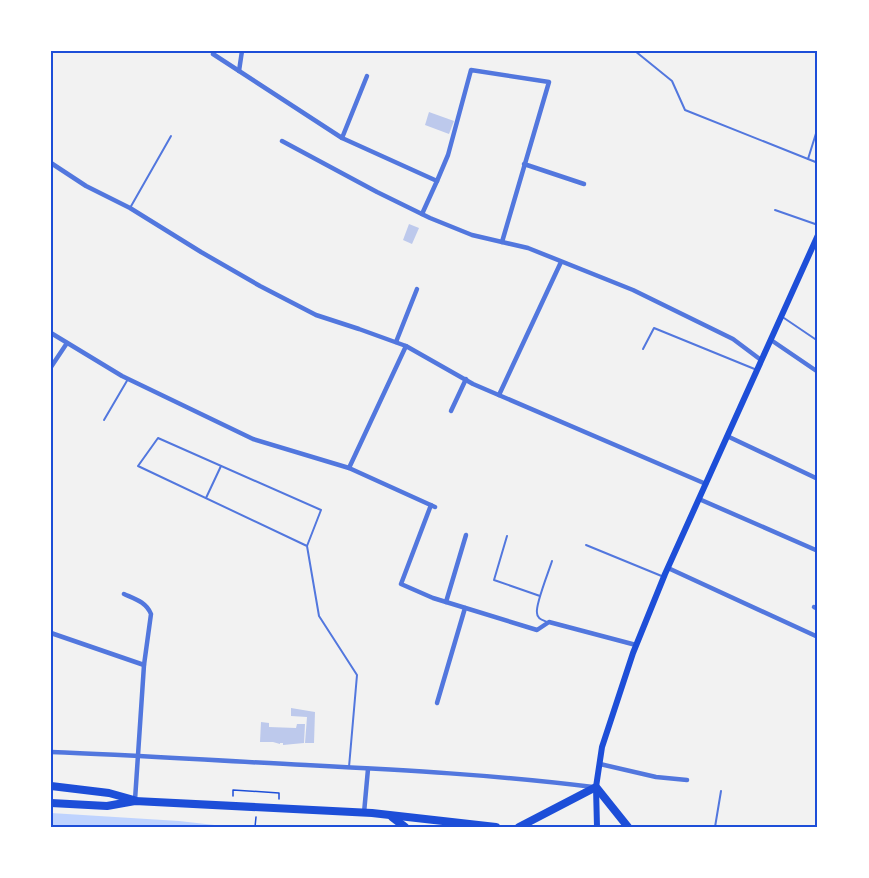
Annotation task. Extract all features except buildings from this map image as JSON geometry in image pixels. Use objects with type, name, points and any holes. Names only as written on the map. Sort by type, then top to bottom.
[{"type":"highway","points":[[51,786],[109,793],[135,801]]},
{"type":"highway","points":[[519,827],[596,787],[628,827]]},
{"type":"highway","points":[[51,803],[107,806],[135,801],[279,808],[389,815],[496,827]]},
{"type":"highway","points":[[389,815],[405,827]]},
{"type":"main road","points":[[597,827],[596,787],[602,747],[636,645],[664,577],[818,235]]},
{"type":"street","points":[[239,71],[242,51]]},
{"type":"street","points":[[213,54],[342,138],[437,181]]},
{"type":"street","points":[[422,214],[448,155],[471,70],[549,82],[502,242]]},
{"type":"street","points":[[342,138],[367,76]]},
{"type":"street","points":[[282,141],[422,214],[472,235],[528,248],[633,290],[733,339],[761,360]]},
{"type":"street","points":[[51,163],[86,186],[130,208],[250,280],[316,315],[406,346],[499,395],[706,484]]},
{"type":"street","points":[[524,164],[584,184]]},
{"type":"street","points":[[499,395],[561,262]]},
{"type":"street","points":[[396,342],[417,288]]},
{"type":"street","points":[[51,333],[128,379],[253,439],[349,468],[433,506],[401,584],[433,598],[537,630],[549,622],[636,645]]},
{"type":"street","points":[[771,340],[818,372]]},
{"type":"street","points":[[51,367],[67,343]]},
{"type":"street","points":[[349,468],[406,346]]},
{"type":"street","points":[[451,411],[466,379]]},
{"type":"street","points":[[727,436],[818,478]]},
{"type":"street","points":[[699,499],[818,551]]},
{"type":"street","points":[[446,602],[466,534]]},
{"type":"street","points":[[668,568],[818,637]]},
{"type":"street","points":[[124,594],[144,603],[151,614],[144,665],[135,801]]},
{"type":"street","points":[[437,703],[465,608]]},
{"type":"street","points":[[51,633],[144,665]]},
{"type":"street","points":[[51,752],[349,767],[512,778],[596,787]]},
{"type":"street","points":[[600,764],[656,777],[687,780]]},
{"type":"street","points":[[364,813],[368,769]]},
{"type":"lane","points":[[635,51],[672,81],[685,110],[818,164]]},
{"type":"lane","points":[[808,159],[818,127]]},
{"type":"lane","points":[[130,208],[171,136]]},
{"type":"lane","points":[[775,210],[818,225]]},
{"type":"lane","points":[[782,316],[818,341]]},
{"type":"lane","points":[[643,349],[654,328],[757,370]]},
{"type":"lane","points":[[104,420],[128,379]]},
{"type":"lane","points":[[307,546],[138,466],[158,438],[321,510],[307,546],[319,616],[357,675],[349,767]]},
{"type":"lane","points":[[206,498],[221,466]]},
{"type":"lane","points":[[507,536],[494,580],[540,596]]},
{"type":"lane","points":[[586,545],[664,577]]},
{"type":"lane","points":[[549,622],[540,619],[537,615],[540,596],[552,561]]},
{"type":"lane","points":[[715,827],[721,791]]},
{"type":"path","points":[[233,806],[233,790],[279,793],[279,808]]},
{"type":"water","points":[[51,813],[179,821],[232,827],[51,827]]}]
